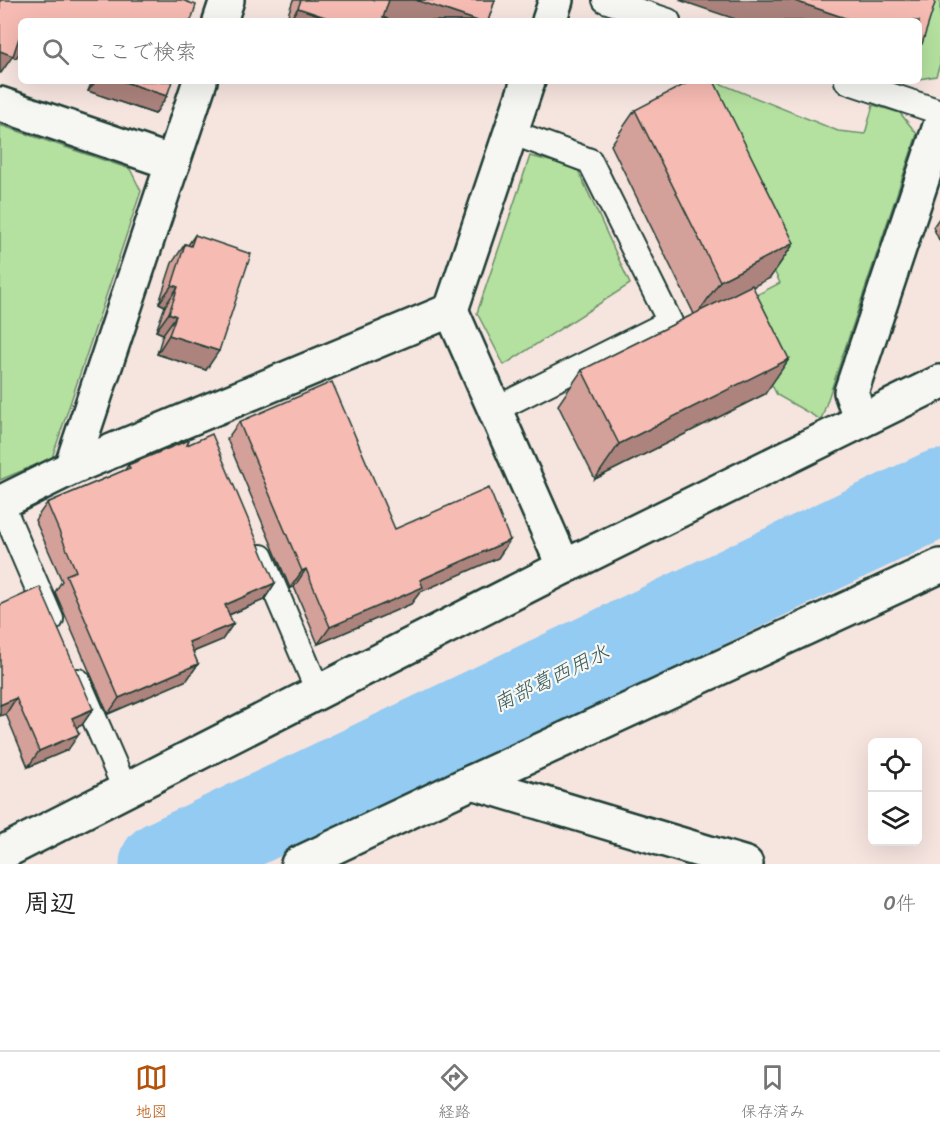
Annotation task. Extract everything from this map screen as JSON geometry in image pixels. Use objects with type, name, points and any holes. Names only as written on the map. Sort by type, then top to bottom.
[{"type":"street","points":[[221,18],[227,0]]},
{"type":"street","points":[[550,18],[556,0]]},
{"type":"street","points":[[71,468],[199,84]]},
{"type":"street","points":[[527,84],[451,310],[564,567]]},
{"type":"street","points":[[0,104],[173,163]]},
{"type":"street","points":[[861,420],[851,392],[940,126]]},
{"type":"street","points":[[0,503],[71,468],[205,423],[451,310]]},
{"type":"street","points":[[0,854],[564,567],[940,382]]},
{"type":"street","points":[[298,864],[940,566]]},
{"type":"street","points":[[472,782],[746,864]]},
{"type":"lane","points":[[605,0],[659,18]]},
{"type":"lane","points":[[856,84],[940,112]]},
{"type":"lane","points":[[494,410],[670,322],[590,161],[511,132]]},
{"type":"lane","points":[[0,503],[125,789]]},
{"type":"lane","points":[[254,541],[318,691]]},
{"type":"green space","points":[[932,0],[940,0],[940,64],[936,76],[922,78],[922,31]]},
{"type":"green space","points":[[701,84],[721,84],[838,131],[865,134],[873,105],[900,113],[917,134],[821,420],[777,395],[733,307],[780,283],[763,248]]},
{"type":"green space","points":[[0,125],[130,169],[141,191],[52,458],[0,480]]},
{"type":"green space","points":[[530,156],[577,168],[630,284],[504,365],[477,313]]},
{"type":"building","points":[[0,0],[182,0],[196,5],[192,18],[18,18],[18,41],[13,56],[0,51]]},
{"type":"building","points":[[301,0],[389,0],[383,18],[328,18],[298,8]]},
{"type":"building","points":[[416,0],[495,0],[489,18],[469,18]]},
{"type":"building","points":[[792,0],[936,0],[922,44],[922,18],[845,18]]},
{"type":"building","points":[[131,84],[171,84],[167,96]]},
{"type":"building","points":[[685,84],[715,84],[794,243],[720,281],[635,110]]},
{"type":"building","points":[[195,235],[251,254],[219,351],[169,335],[176,316],[169,313],[178,287],[172,285],[185,244],[191,246]]},
{"type":"building","points":[[752,285],[789,359],[619,444],[582,370]]},
{"type":"building","points":[[332,382],[395,529],[489,488],[510,540],[420,580],[423,587],[330,627],[306,569],[302,571],[239,422]]},
{"type":"building","points":[[212,434],[275,583],[225,605],[233,624],[189,642],[198,664],[119,698],[66,575],[76,571],[47,503],[130,468],[128,465],[189,440],[187,445]]},
{"type":"building","points":[[40,587],[93,709],[72,718],[79,734],[39,751],[16,698],[0,705],[0,605]]},
{"type":"waterway","name":"南部葛西用水","points":[[163,864],[940,493]]}]
